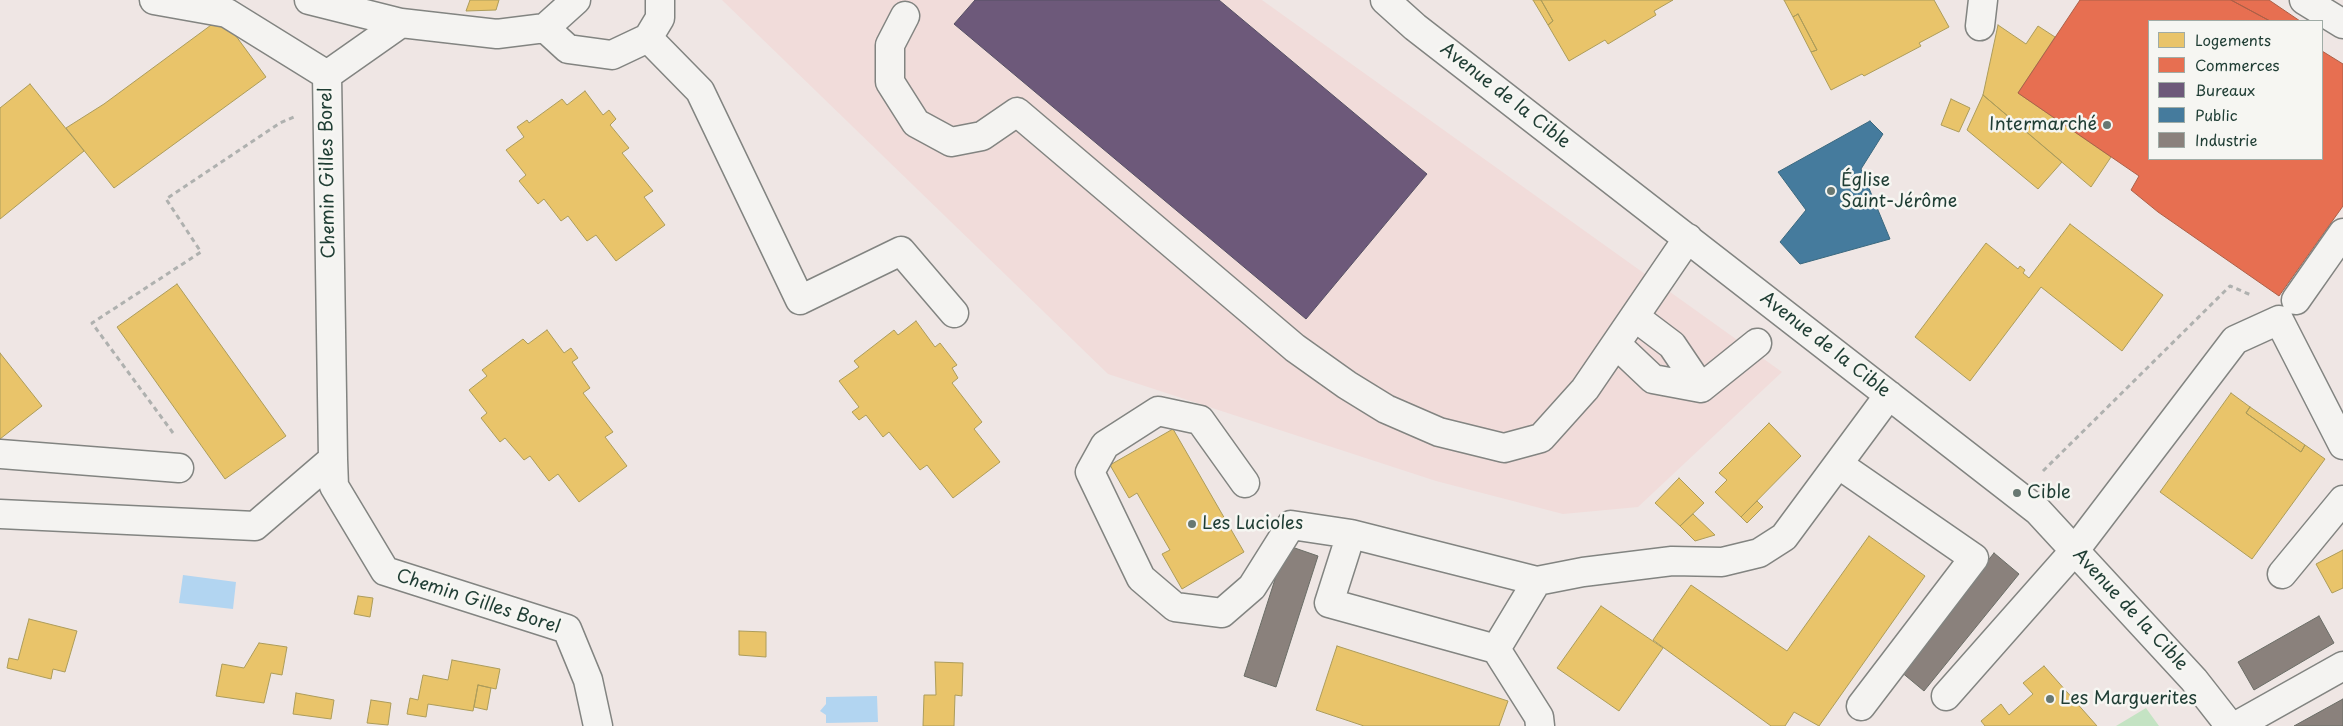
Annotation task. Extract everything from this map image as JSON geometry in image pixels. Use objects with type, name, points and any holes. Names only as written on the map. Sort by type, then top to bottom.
[{"type":"street","points":[[154,0],[227,12],[326,75]]},
{"type":"street","points":[[309,0],[401,23],[497,34],[545,28],[576,0]]},
{"type":"street","points":[[545,28],[568,49],[612,55],[648,38],[660,18],[660,0]]},
{"type":"street","name":"Avenue de la Cible","points":[[1385,0],[1423,33],[2038,511],[2194,680],[2230,726]]},
{"type":"street","points":[[2304,0],[2343,24]]},
{"type":"street","points":[[905,16],[890,45],[890,82],[916,123],[951,142],[982,136],[1018,112],[1295,348],[1347,385],[1416,423],[1439,432],[1504,448],[1541,438],[1585,389],[1688,238]]},
{"type":"street","name":"Chemin Gilles Borel","points":[[401,23],[326,75],[334,486],[386,571],[567,629],[588,680],[598,726]]},
{"type":"street","points":[[648,38],[700,91],[800,300],[901,251],[954,313]]},
{"type":"street","points":[[2296,300],[2343,234]]},
{"type":"street","points":[[1635,317],[1672,346],[1701,388]]},
{"type":"street","points":[[1946,696],[2075,550],[2235,340],[2279,320],[2343,445]]},
{"type":"street","points":[[1616,344],[1653,379],[1701,388],[1757,343]]},
{"type":"street","points":[[1245,483],[1200,420],[1158,411],[1105,446],[1090,472],[1141,578],[1175,607],[1222,612],[1252,587],[1292,524],[1351,534],[1537,581],[1583,572],[1672,561],[1722,562],[1759,553],[1784,537],[1889,395]]},
{"type":"street","points":[[0,454],[179,468]]},
{"type":"street","points":[[0,514],[255,526],[332,459]]},
{"type":"street","points":[[1838,464],[1974,558],[1861,706]]},
{"type":"street","points":[[2282,574],[2343,500]]},
{"type":"street","points":[[1351,534],[1329,603],[1496,649],[1539,717],[1540,726]]},
{"type":"street","points":[[1496,649],[1537,581]]},
{"type":"street","points":[[2236,726],[2343,666]]},
{"type":"path","points":[[179,468],[190,458],[92,323],[201,252],[166,199],[280,123],[327,102]]},
{"type":"path","points":[[2040,473],[2230,286],[2262,299],[2296,300]]},
{"type":"shaded area","points":[[722,0],[1262,0],[1782,372],[1638,507],[1563,514],[1436,481],[1108,374]]},
{"type":"green space","points":[[2146,708],[2159,726],[2116,726]]},
{"type":"water","points":[[183,575],[236,582],[233,609],[179,603]]},
{"type":"water","points":[[877,696],[878,722],[826,723],[826,715],[820,711],[826,704],[826,697]]},
{"type":"building: Logements","points":[[470,0],[499,0],[496,10],[466,11]]},
{"type":"building: Logements","points":[[1533,0],[1541,0],[1553,21],[1548,25]]},
{"type":"building: Logements","points":[[1541,0],[1673,0],[1654,11],[1656,15],[1608,44],[1605,40],[1569,61],[1548,25],[1553,21]]},
{"type":"building: Logements","points":[[1784,0],[1934,0],[1949,27],[1919,43],[1921,46],[1864,76],[1862,74],[1831,90],[1811,52],[1817,50],[1798,14],[1793,17]]},
{"type":"building: Logements","points":[[1798,14],[1817,50],[1811,52],[1793,17]]},
{"type":"building: Logements","points":[[222,17],[266,77],[114,188],[66,128],[104,104]]},
{"type":"building: Logements","points":[[1998,25],[2026,44],[2038,26],[2055,37],[2018,93],[2111,157],[2091,187],[1983,95]]},
{"type":"building: Logements","points":[[30,84],[84,151],[0,219],[0,108]]},
{"type":"building: Logements","points":[[585,91],[603,115],[609,110],[616,119],[610,125],[629,148],[622,153],[653,191],[644,197],[665,225],[616,261],[596,235],[587,241],[568,216],[561,221],[544,199],[538,204],[519,181],[526,175],[506,150],[524,137],[517,127],[527,120],[529,123],[562,99],[567,105]]},
{"type":"building: Logements","points":[[1983,95],[2062,162],[2038,189],[1967,130]]},
{"type":"building: Logements","points":[[1951,99],[1970,108],[1959,132],[1941,125]]},
{"type":"building: Logements","points":[[2070,224],[2163,295],[2122,351],[2041,287],[1970,381],[1915,337],[1986,243],[2018,269],[2020,266],[2025,270],[2023,273],[2029,278]]},
{"type":"building: Logements","points":[[177,284],[286,436],[225,479],[117,327]]},
{"type":"building: Logements","points":[[916,321],[935,347],[940,343],[957,365],[952,368],[958,378],[952,383],[982,422],[974,429],[1000,462],[953,498],[927,465],[920,470],[889,432],[883,437],[866,415],[859,420],[852,412],[859,407],[839,381],[859,367],[854,361],[894,330],[898,335]]},
{"type":"building: Logements","points":[[547,330],[564,353],[571,348],[578,358],[572,362],[590,388],[583,393],[613,432],[605,437],[627,466],[579,502],[558,474],[549,481],[530,456],[524,460],[505,438],[500,442],[481,418],[487,413],[469,390],[487,376],[482,370],[523,339],[528,344]]},
{"type":"building: Logements","points":[[0,353],[42,406],[0,439]]},
{"type":"building: Logements","points":[[2231,393],[2250,407],[2246,413],[2301,452],[2305,445],[2325,459],[2252,559],[2160,492]]},
{"type":"building: Logements","points":[[2250,407],[2305,445],[2301,452],[2246,413]]},
{"type":"building: Logements","points":[[1769,423],[1801,456],[1741,517],[1715,492],[1727,480],[1719,473]]},
{"type":"building: Logements","name":"Les Lucioles","points":[[1173,429],[1244,552],[1182,589],[1162,554],[1170,550],[1137,493],[1129,498],[1110,465]]},
{"type":"building: Logements","points":[[1679,478],[1704,503],[1680,526],[1655,503]]},
{"type":"building: Logements","points":[[1757,501],[1763,507],[1747,523],[1741,517]]},
{"type":"building: Logements","points":[[1693,514],[1715,535],[1695,541],[1680,526]]},
{"type":"building: Logements","points":[[1869,536],[1925,576],[1819,726],[1794,712],[1785,726],[1771,726],[1653,640],[1691,585],[1787,651]]},
{"type":"building: Logements","points":[[2343,550],[2343,588],[2332,593],[2316,564]]},
{"type":"building: Logements","points":[[358,596],[373,598],[370,617],[354,614]]},
{"type":"building: Logements","points":[[1601,606],[1663,648],[1619,711],[1557,668]]},
{"type":"building: Logements","points":[[29,619],[77,631],[65,672],[53,669],[51,679],[7,668],[9,658],[18,660]]},
{"type":"building: Logements","points":[[739,631],[766,632],[766,657],[739,655]]},
{"type":"building: Logements","points":[[259,643],[287,647],[282,675],[271,673],[264,703],[216,696],[222,664],[244,668]]},
{"type":"building: Logements","points":[[1337,646],[1508,701],[1499,726],[1364,726],[1316,710]]},
{"type":"building: Logements","points":[[452,660],[500,669],[496,689],[478,685],[473,711],[428,704],[426,717],[407,714],[410,698],[418,700],[423,675],[448,680]]},
{"type":"building: Logements","points":[[935,662],[963,663],[962,696],[955,695],[954,726],[923,726],[924,695],[936,695]]},
{"type":"building: Logements","name":"Les Marguerites","points":[[2044,666],[2097,726],[1985,726],[1981,721],[2001,704],[2009,715],[2033,694],[2023,683]]},
{"type":"building: Logements","points":[[478,685],[491,688],[487,710],[474,707]]},
{"type":"building: Logements","points":[[296,693],[334,700],[331,719],[293,714]]},
{"type":"building: Logements","points":[[371,700],[391,703],[388,725],[367,723]]},
{"type":"building: Commerces","name":"Intermarché","points":[[2080,0],[2231,0],[2268,20],[2148,20],[2148,160],[2323,160],[2323,52],[2343,64],[2343,206],[2279,296],[2158,212],[2131,190],[2139,176],[2018,93]]},
{"type":"building: Commerces","points":[[2231,0],[2269,0],[2299,20],[2268,20]]},
{"type":"building: Bureaux","points":[[975,0],[1219,0],[1427,174],[1306,319],[954,24]]},
{"type":"building: Public","name":"Église Saint-Jérôme","points":[[1870,121],[1883,134],[1861,169],[1890,239],[1800,264],[1780,242],[1806,210],[1778,172]]},
{"type":"building: Industrie","points":[[1286,545],[1318,556],[1276,687],[1244,676]]},
{"type":"building: Industrie","points":[[1994,553],[2019,574],[1924,691],[1900,671]]},
{"type":"building: Industrie","points":[[2319,616],[2334,643],[2254,690],[2238,662]]},
{"type":"building: Industrie","points":[[2343,699],[2343,726],[2294,726]]},
{"type":"place","name":"Intermarché","points":[[2107,125]]},
{"type":"place","name":"Église Saint-Jérôme","points":[[1831,191]]},
{"type":"place","name":"Cible","points":[[2017,493]]},
{"type":"place","name":"Les Lucioles","points":[[1192,524]]},
{"type":"place","name":"Les Marguerites","points":[[2050,699]]}]
